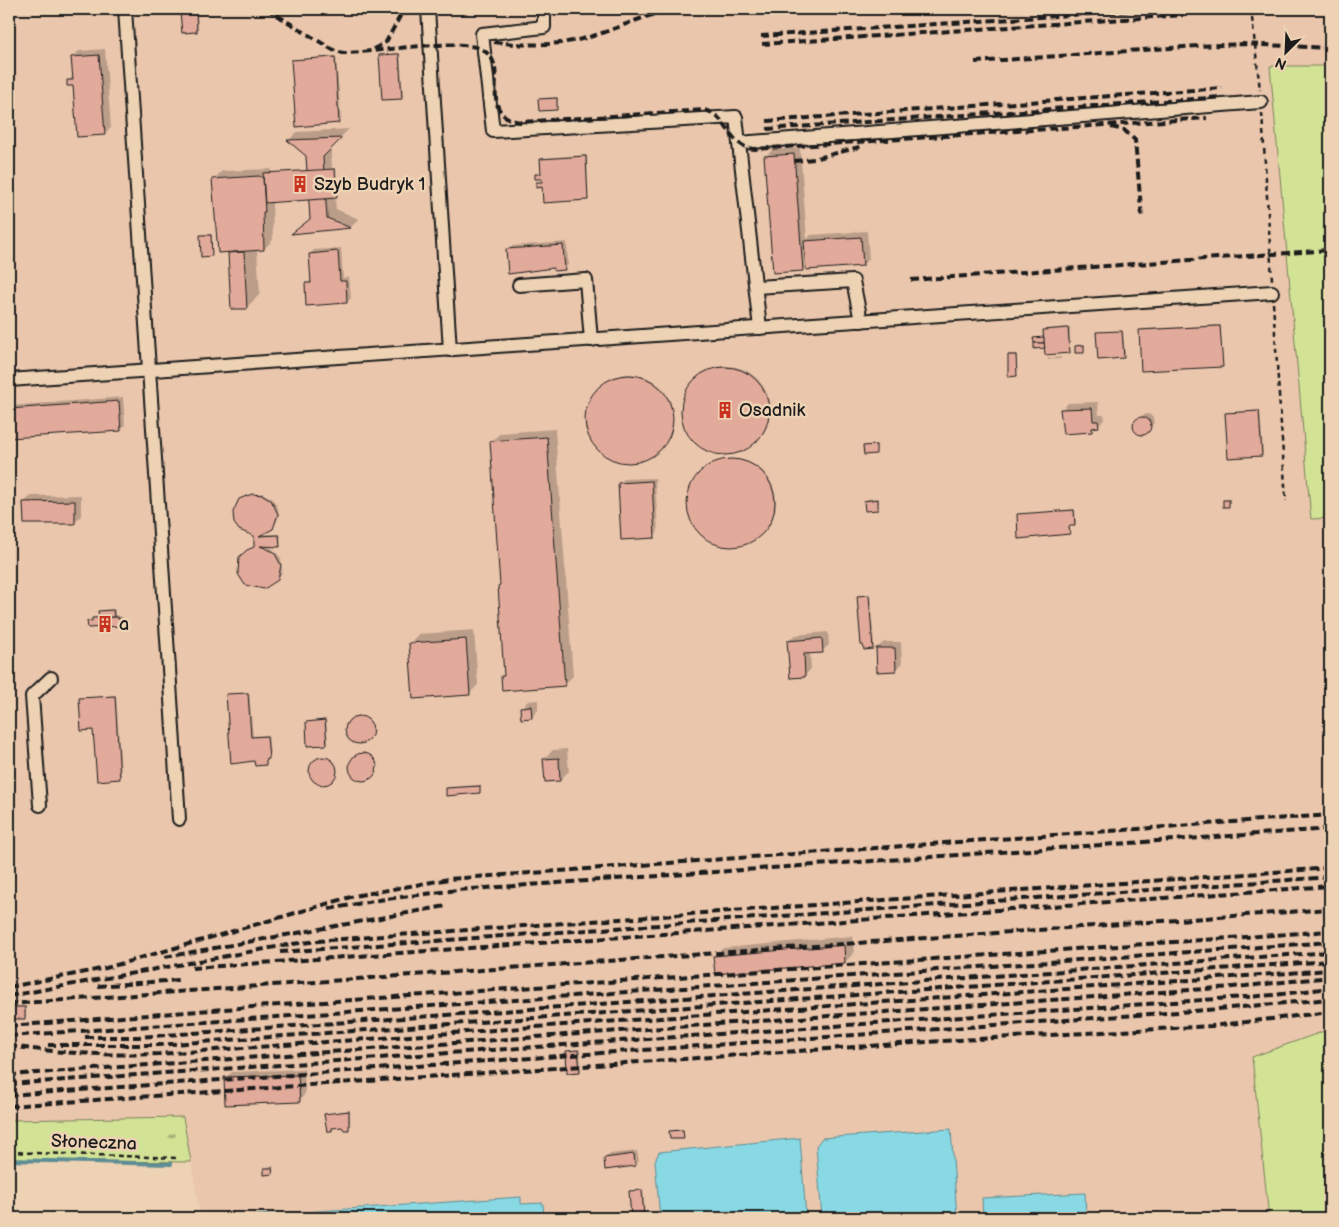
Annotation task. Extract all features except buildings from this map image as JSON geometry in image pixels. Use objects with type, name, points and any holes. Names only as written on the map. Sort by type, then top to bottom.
[{"type":"lane","points":[[125,9],[179,818]]},
{"type":"lane","points":[[428,9],[450,350]]},
{"type":"lane","points":[[544,9],[544,27],[482,34],[492,131],[736,117],[760,328]]},
{"type":"lane","points":[[739,143],[1261,102]]},
{"type":"lane","points":[[519,285],[586,280],[591,340]]},
{"type":"lane","points":[[756,286],[852,280],[862,321]]},
{"type":"lane","points":[[9,380],[1272,292]]},
{"type":"lane","points":[[40,806],[32,696],[50,678]]},
{"type":"path","points":[[1251,9],[1261,102],[1286,501]]},
{"type":"path","name":"Słoneczna","points":[[9,1152],[178,1158]]},
{"type":"shaded area","points":[[9,9],[1330,9],[1330,1029],[1252,1057],[1269,1218],[201,1218],[183,1117],[9,1120]]},
{"type":"green space","points":[[1270,66],[1330,66],[1330,518],[1311,519]]},
{"type":"green space","points":[[1330,1029],[1330,1218],[1269,1218],[1252,1057]]},
{"type":"green space","points":[[183,1117],[191,1162],[9,1160],[9,1120]]},
{"type":"water","points":[[951,1129],[957,1218],[822,1218],[816,1146],[822,1138]]},
{"type":"water","points":[[800,1138],[806,1218],[660,1218],[655,1161],[659,1152]]},
{"type":"water","points":[[1085,1193],[1086,1218],[983,1218],[982,1198]]},
{"type":"water","points":[[521,1197],[521,1204],[543,1203],[544,1218],[247,1218],[246,1216]]},
{"type":"waterway","points":[[9,1160],[171,1164]]},
{"type":"railway","points":[[267,9],[333,50],[343,53],[435,45],[469,46],[481,49],[490,56],[495,66],[496,100],[499,109],[506,117],[520,122],[704,110],[719,118],[739,143],[755,149],[1207,118]]},
{"type":"railway","points":[[374,49],[386,42],[404,9]]},
{"type":"railway","points":[[494,42],[518,44],[569,42],[593,36],[650,16],[674,10],[688,9]]},
{"type":"railway","points":[[761,36],[1158,9]]},
{"type":"railway","points":[[762,44],[1183,15]]},
{"type":"railway","points":[[975,62],[1243,44],[1330,48]]},
{"type":"railway","points":[[767,121],[1222,88]]},
{"type":"railway","points":[[767,129],[1222,97]]},
{"type":"railway","points":[[1111,127],[1124,130],[1135,140],[1142,219]]},
{"type":"railway","points":[[794,161],[814,159],[863,146]]},
{"type":"railway","points":[[911,280],[1330,250]]},
{"type":"railway","points":[[9,987],[106,968],[354,896],[449,879],[1330,815]]},
{"type":"railway","points":[[329,909],[379,900],[457,890],[1330,829]]},
{"type":"railway","points":[[9,996],[292,944],[328,940],[1330,868]]},
{"type":"railway","points":[[280,952],[1330,877]]},
{"type":"railway","points":[[192,968],[1330,886]]},
{"type":"railway","points":[[165,957],[446,906]]},
{"type":"railway","points":[[9,1004],[1330,909]]},
{"type":"railway","points":[[9,1026],[224,1009],[1330,931]]},
{"type":"railway","points":[[9,1036],[1330,942]]},
{"type":"railway","points":[[85,1037],[138,1037],[1330,952]]},
{"type":"railway","points":[[48,1045],[158,1045],[1330,961]]},
{"type":"railway","points":[[9,1046],[121,1055],[159,1054],[1330,970]]},
{"type":"railway","points":[[9,1075],[1246,986],[1330,977]]},
{"type":"railway","points":[[98,986],[179,980]]},
{"type":"railway","points":[[9,1084],[1274,995],[1330,988]]},
{"type":"railway","points":[[9,1095],[1207,1010],[1330,999]]},
{"type":"railway","points":[[9,1106],[941,1041],[1212,1026],[1330,1012]]},
{"type":"place","name":"Szyb Budryk 1","points":[[300,184]]},
{"type":"place","name":"Osadnik","points":[[725,410]]},
{"type":"place","name":"a","points":[[105,624]]}]
